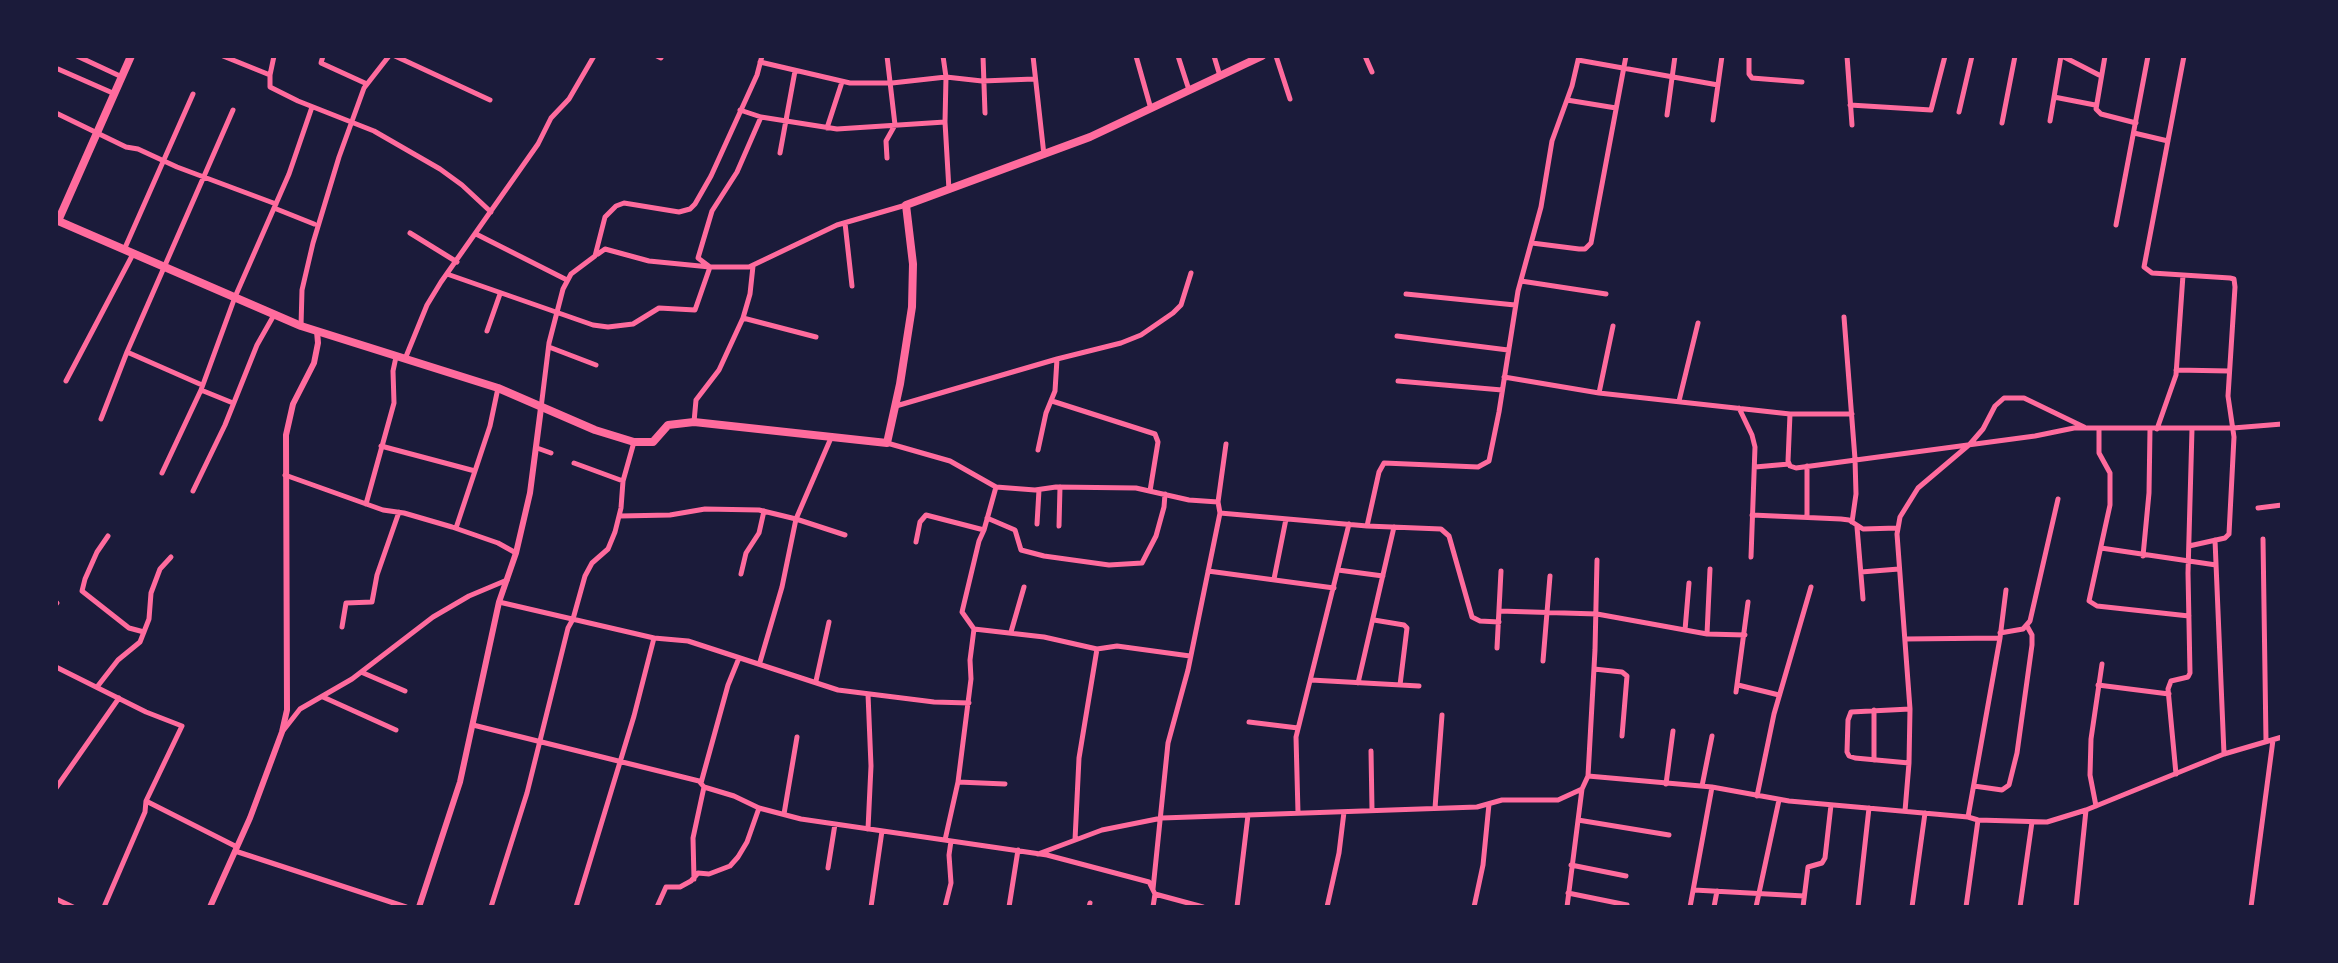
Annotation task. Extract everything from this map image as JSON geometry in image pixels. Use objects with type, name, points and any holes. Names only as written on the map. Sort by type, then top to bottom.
[{"type":"main road","points":[[130,56],[57,222],[301,326],[498,388],[595,430],[634,442],[653,442],[668,425],[695,422],[887,443],[907,343],[913,281],[906,205],[1044,155],[1151,109],[1258,57]]},
{"type":"street","points":[[77,56],[122,77]]},
{"type":"street","points":[[223,56],[270,75]]},
{"type":"street","points":[[274,56],[270,87],[374,131],[440,169],[491,212]]},
{"type":"street","points":[[323,56],[321,64],[367,84]]},
{"type":"street","points":[[301,326],[302,290],[313,243],[351,122],[367,84],[392,56],[490,100]]},
{"type":"street","points":[[366,504],[394,403],[393,371],[427,305],[538,144],[551,118],[569,99],[594,56]]},
{"type":"street","points":[[887,56],[895,125],[887,141],[887,159]]},
{"type":"street","points":[[943,56],[949,190]]},
{"type":"street","points":[[983,56],[985,113]]},
{"type":"street","points":[[1033,56],[1044,155]]},
{"type":"street","points":[[1136,56],[1151,109]]},
{"type":"street","points":[[1178,56],[1189,90]]},
{"type":"street","points":[[1214,56],[1220,76]]},
{"type":"street","points":[[1276,56],[1290,100]]},
{"type":"street","points":[[1365,56],[1372,72]]},
{"type":"street","points":[[1532,243],[1585,249],[1591,243],[1626,56]]},
{"type":"street","points":[[1667,115],[1675,56]]},
{"type":"street","points":[[1713,120],[1722,56]]},
{"type":"street","points":[[1749,56],[1749,74],[1752,78],[1802,82]]},
{"type":"street","points":[[1847,56],[1852,125]]},
{"type":"street","points":[[1850,105],[1931,110],[1945,56]]},
{"type":"street","points":[[1959,112],[1972,56]]},
{"type":"street","points":[[2002,122],[2015,56]]},
{"type":"street","points":[[2050,121],[2062,56],[2101,76]]},
{"type":"street","points":[[2095,106],[2105,56]]},
{"type":"street","points":[[2116,225],[2148,56]]},
{"type":"street","points":[[2184,56],[2144,263],[2148,271],[2234,279],[2235,287],[2228,396],[2233,428],[2229,534],[2225,538],[2189,546]]},
{"type":"street","points":[[1367,526],[1379,472],[1384,463],[1478,467],[1489,461],[1515,305],[1543,195],[1552,141],[1578,58],[1718,85]]},
{"type":"street","points":[[595,256],[606,217],[616,206],[635,204],[679,212],[690,209],[695,204],[711,176],[757,75],[761,59],[795,71],[842,82],[892,83],[946,77],[984,81],[1034,79]]},
{"type":"street","points":[[58,69],[114,94]]},
{"type":"street","points":[[780,153],[795,71]]},
{"type":"street","points":[[827,128],[842,82]]},
{"type":"street","points":[[124,250],[193,94]]},
{"type":"street","points":[[2054,97],[2095,106],[2101,114],[2136,123]]},
{"type":"street","points":[[1567,100],[1616,108]]},
{"type":"street","points":[[162,473],[202,387],[235,297],[289,174],[312,107]]},
{"type":"street","points":[[101,419],[127,352],[233,110]]},
{"type":"street","points":[[740,110],[761,117],[827,128],[946,122]]},
{"type":"street","points":[[56,115],[126,147],[275,206],[314,225]]},
{"type":"street","points":[[710,267],[698,258],[712,211],[737,172],[761,117]]},
{"type":"street","points":[[2134,133],[2168,141]]},
{"type":"street","points":[[419,907],[460,782],[499,602],[516,553],[537,448],[548,347],[568,280],[577,268],[605,249],[649,261],[710,267],[749,267],[845,223],[906,205]]},
{"type":"street","points":[[845,223],[852,286]]},
{"type":"street","points":[[410,233],[457,262]]},
{"type":"street","points":[[476,234],[568,280]]},
{"type":"street","points":[[66,382],[133,254]]},
{"type":"street","points":[[695,422],[696,400],[719,370],[743,318],[750,294],[753,265]]},
{"type":"street","points":[[447,274],[593,325],[608,327],[633,324],[659,307],[695,310],[710,267]]},
{"type":"street","points":[[896,406],[1121,343],[1156,326],[1181,305],[1191,273]]},
{"type":"street","points":[[2143,556],[2154,429],[2172,388],[2176,370],[2183,275]]},
{"type":"street","points":[[1521,281],[1606,294]]},
{"type":"street","points":[[487,331],[500,294]]},
{"type":"street","points":[[1406,294],[1515,305]]},
{"type":"street","points":[[192,491],[257,345],[274,315]]},
{"type":"street","points":[[1844,317],[1856,459],[1855,525],[1863,599]]},
{"type":"street","points":[[743,318],[816,337]]},
{"type":"street","points":[[1679,401],[1698,323]]},
{"type":"street","points":[[1599,393],[1613,326]]},
{"type":"street","points":[[210,907],[282,732],[287,710],[286,435],[293,404],[314,363],[318,343],[317,331]]},
{"type":"street","points":[[1397,336],[1508,350]]},
{"type":"street","points":[[548,347],[596,365]]},
{"type":"street","points":[[127,352],[233,403]]},
{"type":"street","points":[[1038,450],[1046,413],[1056,387],[1057,359]]},
{"type":"street","points":[[2176,370],[2229,371]]},
{"type":"street","points":[[1503,377],[1599,393],[1790,414],[1852,414]]},
{"type":"street","points":[[1398,381],[1502,390]]},
{"type":"street","points":[[456,528],[490,426],[498,388]]},
{"type":"street","points":[[1905,811],[1910,709],[1897,528],[1905,509],[1918,488],[1970,444],[2000,401],[2010,397],[2024,398],[2085,428]]},
{"type":"street","points":[[1052,401],[1155,434],[1158,442],[1150,491]]},
{"type":"street","points":[[1739,408],[1754,441],[1751,557]]},
{"type":"street","points":[[1789,464],[1790,414]]},
{"type":"street","points":[[1755,467],[1789,464],[1796,468],[2085,428],[2192,429],[2282,424]]},
{"type":"street","points":[[2099,428],[2099,453],[2110,478],[2110,505],[2090,603],[2189,616]]},
{"type":"street","points":[[2176,774],[2168,685],[2171,681],[2190,675],[2188,562],[2192,429]]},
{"type":"street","points":[[760,662],[782,587],[796,519],[831,438]]},
{"type":"street","points":[[491,907],[541,742],[568,628],[573,619],[584,576],[592,563],[608,550],[620,516],[623,481],[634,442]]},
{"type":"street","points":[[887,443],[950,461],[996,487],[1039,490],[1060,487],[1136,488],[1189,500],[1217,502]]},
{"type":"street","points":[[1153,907],[1168,743],[1191,656],[1220,513],[1217,502],[1226,444]]},
{"type":"street","points":[[381,446],[475,471]]},
{"type":"street","points":[[537,448],[551,453]]},
{"type":"street","points":[[574,463],[623,481]]},
{"type":"street","points":[[1807,466],[1807,517]]},
{"type":"street","points":[[285,475],[383,510],[456,528],[498,543],[516,553]]},
{"type":"street","points":[[945,907],[951,883],[948,840],[969,703],[974,629],[962,612],[972,564],[996,487]]},
{"type":"street","points":[[1059,526],[1060,487]]},
{"type":"street","points":[[1037,524],[1039,490]]},
{"type":"street","points":[[987,518],[1015,530],[1021,550],[1109,565],[1142,563],[1156,536],[1165,494]]},
{"type":"street","points":[[1974,786],[2002,790],[2009,785],[2017,753],[2032,645],[2032,635],[2027,626],[2058,499]]},
{"type":"street","points":[[2258,508],[2282,505]]},
{"type":"street","points":[[620,516],[670,515],[730,508],[796,519],[845,535]]},
{"type":"street","points":[[342,627],[346,603],[372,602],[377,575],[399,512]]},
{"type":"street","points":[[741,574],[746,553],[759,533],[764,512]]},
{"type":"street","points":[[1220,513],[1444,531],[1449,536],[1470,614],[1476,620],[1499,622]]},
{"type":"street","points":[[916,542],[920,522],[926,515],[984,530]]},
{"type":"street","points":[[1752,515],[1842,519],[1863,529],[1897,528]]},
{"type":"street","points":[[1274,579],[1286,519]]},
{"type":"street","points":[[1298,813],[1298,727],[1349,524]]},
{"type":"street","points":[[1358,683],[1394,527]]},
{"type":"street","points":[[108,536],[97,552],[82,591],[129,628],[144,632]]},
{"type":"street","points":[[2263,539],[2266,741]]},
{"type":"street","points":[[2215,541],[2224,754]]},
{"type":"street","points":[[2101,548],[2216,565]]},
{"type":"street","points":[[97,687],[118,660],[140,642],[149,619],[151,593],[160,569],[171,557]]},
{"type":"street","points":[[1567,907],[1582,789],[1588,776],[1597,614],[1597,560]]},
{"type":"street","points":[[1707,634],[1710,569]]},
{"type":"street","points":[[1861,572],[1899,569]]},
{"type":"street","points":[[1338,570],[1383,576]]},
{"type":"street","points":[[1208,571],[1334,587]]},
{"type":"street","points":[[1497,648],[1501,571]]},
{"type":"street","points":[[1543,661],[1550,576]]},
{"type":"street","points":[[282,732],[300,709],[361,672],[433,617],[468,596],[507,580]]},
{"type":"street","points":[[1685,629],[1689,583]]},
{"type":"street","points":[[1011,632],[1024,587]]},
{"type":"street","points":[[1757,796],[1762,763],[1779,695],[1811,587]]},
{"type":"street","points":[[1968,817],[2006,590]]},
{"type":"street","points":[[499,602],[654,638],[688,640],[838,690],[934,702],[969,703]]},
{"type":"street","points":[[1748,602],[1737,689],[1779,695]]},
{"type":"street","points":[[1499,611],[1597,614],[1707,634],[1745,635]]},
{"type":"street","points":[[1374,620],[1404,625],[1407,628],[1400,685]]},
{"type":"street","points":[[816,681],[829,622]]},
{"type":"street","points":[[1905,639],[2000,635],[2027,626]]},
{"type":"street","points":[[974,629],[1080,643],[1097,649],[1117,646],[1191,656]]},
{"type":"street","points":[[576,907],[654,638]]},
{"type":"street","points":[[1075,840],[1079,758],[1097,649]]},
{"type":"street","points":[[694,879],[692,838],[728,685],[739,658]]},
{"type":"street","points":[[2095,806],[2090,775],[2091,739],[2102,664]]},
{"type":"street","points":[[56,667],[182,726],[146,801],[145,813],[104,907]]},
{"type":"street","points":[[1594,669],[1622,672],[1627,676],[1622,736]]},
{"type":"street","points":[[361,672],[405,691]]},
{"type":"street","points":[[1311,680],[1419,685]]},
{"type":"street","points":[[2098,685],[2169,694]]},
{"type":"street","points":[[867,694],[871,765],[868,829]]},
{"type":"street","points":[[323,697],[396,730]]},
{"type":"street","points":[[56,788],[119,698]]},
{"type":"street","points":[[1909,763],[1852,758],[1847,752],[1849,714],[1856,710],[1910,709]]},
{"type":"street","points":[[1874,710],[1874,760]]},
{"type":"street","points":[[1435,808],[1442,715]]},
{"type":"street","points":[[1249,722],[1298,727]]},
{"type":"street","points":[[473,725],[620,761],[703,785],[759,808],[784,814],[835,824],[1038,853],[1149,882],[1154,892],[1203,907]]},
{"type":"street","points":[[1665,785],[1673,731]]},
{"type":"street","points":[[1702,786],[1712,736]]},
{"type":"street","points":[[784,814],[797,737]]},
{"type":"street","points":[[1588,776],[1665,785],[1702,786],[1779,800],[1978,820],[2047,822],[2086,810],[2224,754],[2282,737]]},
{"type":"street","points":[[2251,907],[2273,740]]},
{"type":"street","points":[[1371,751],[1372,809]]},
{"type":"street","points":[[958,782],[1005,784]]},
{"type":"street","points":[[1690,907],[1712,788]]},
{"type":"street","points":[[1038,853],[1102,830],[1159,819],[1477,807],[1502,800],[1558,800],[1582,789]]},
{"type":"street","points":[[1756,907],[1779,800]]},
{"type":"street","points":[[146,801],[236,849],[406,907]]},
{"type":"street","points":[[1475,907],[1483,865],[1489,804]]},
{"type":"street","points":[[1802,907],[1808,867],[1825,860],[1831,805]]},
{"type":"street","points":[[657,907],[666,887],[680,887],[694,879],[698,873],[709,874],[730,866],[747,842],[759,808]]},
{"type":"street","points":[[1858,907],[1869,808]]},
{"type":"street","points":[[2076,907],[2086,810]]},
{"type":"street","points":[[1327,907],[1339,853],[1344,812]]},
{"type":"street","points":[[1912,907],[1925,813]]},
{"type":"street","points":[[1237,907],[1248,815]]},
{"type":"street","points":[[1578,820],[1669,835]]},
{"type":"street","points":[[1966,907],[1978,820]]},
{"type":"street","points":[[2020,907],[2032,822]]},
{"type":"street","points":[[828,868],[835,824]]},
{"type":"street","points":[[871,907],[883,831]]},
{"type":"street","points":[[1009,907],[1018,850]]},
{"type":"street","points":[[1571,865],[1626,876]]},
{"type":"street","points":[[1694,890],[1804,896]]},
{"type":"street","points":[[1714,907],[1717,891]]},
{"type":"street","points":[[1568,893],[1627,905]]},
{"type":"street","points":[[56,899],[73,907]]}]
